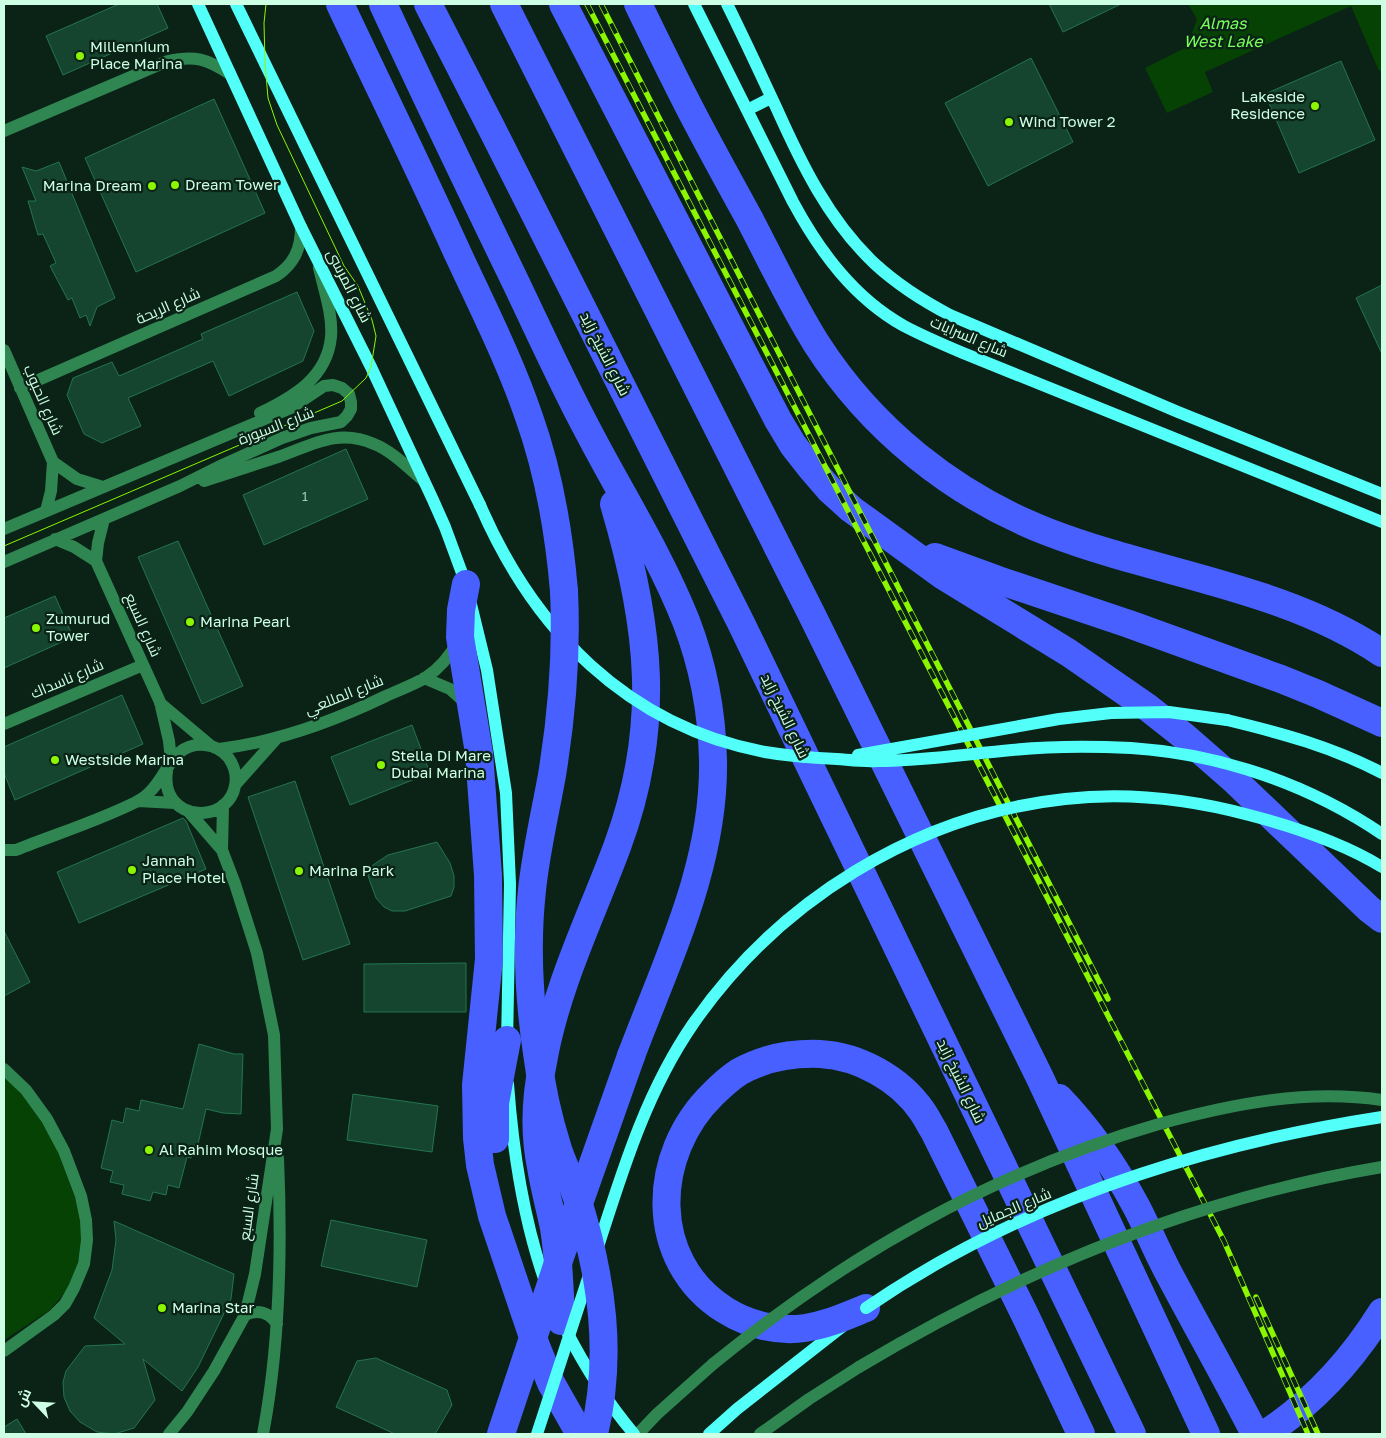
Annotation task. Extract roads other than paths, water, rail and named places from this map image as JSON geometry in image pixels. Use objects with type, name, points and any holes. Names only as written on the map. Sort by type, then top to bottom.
[{"type":"highway","points":[[340,4],[503,351],[529,417],[549,486],[561,556],[566,627],[562,698],[552,774],[532,891],[529,933],[530,982],[537,1055],[546,1103],[558,1150],[578,1200],[592,1251],[601,1304],[604,1368],[594,1434]]},
{"type":"highway","points":[[369,4],[402,60],[423,90]]},
{"type":"highway","points":[[383,4],[586,428],[629,505],[675,595],[686,621],[703,676],[712,733],[713,771],[710,819],[699,875],[631,1056],[560,1257],[502,1434]]},
{"type":"highway","name":"شارع الشيخ زايد","points":[[428,4],[741,623],[1132,1434]]},
{"type":"highway","points":[[504,4],[811,613],[1040,1078],[1206,1434]]},
{"type":"highway","points":[[563,4],[778,420],[799,453],[830,490],[874,527],[899,542],[965,590],[1109,679],[1162,719],[1233,778],[1378,920]]},
{"type":"highway","points":[[638,4],[686,102],[808,329],[833,368],[852,392],[894,436],[967,492],[1021,521],[1078,543],[1295,608],[1342,629],[1382,653]]},
{"type":"highway","points":[[561,1321],[554,1229],[540,1164],[537,1112],[539,1086],[543,1061],[558,1003],[618,844],[633,794],[644,738],[646,709],[646,652],[633,576],[613,500],[586,428]]},
{"type":"highway","points":[[899,542],[973,572],[1129,624],[1318,694],[1382,723]]},
{"type":"highway","points":[[466,584],[461,610],[460,637],[482,786],[489,914],[488,968],[476,1085],[477,1138],[485,1191],[502,1245],[551,1383],[580,1434]]},
{"type":"highway","points":[[502,1245],[494,1128],[497,1087],[507,1040]]},
{"type":"highway","points":[[866,1308],[833,1322],[804,1328],[774,1328],[744,1320],[718,1306],[696,1285],[680,1260],[669,1231],[666,1209],[667,1184],[672,1162],[690,1120],[704,1102],[738,1072],[781,1056],[804,1054],[849,1059],[870,1067],[890,1079],[922,1111],[1025,1315],[1081,1434]]},
{"type":"highway","points":[[1040,1078],[1072,1111],[1116,1172],[1255,1434]]},
{"type":"highway","points":[[1265,1434],[1290,1416],[1333,1377],[1352,1355],[1382,1312]]},
{"type":"main road","name":"شارع المرسى","points":[[198,4],[301,227],[371,367],[445,526],[466,584],[487,670],[506,793],[510,884],[507,1040],[510,1108],[523,1205],[539,1264],[561,1321],[590,1375],[607,1400],[636,1434]]},
{"type":"main road","name":"شارع المرسى","points":[[236,4],[506,559],[539,609],[578,654],[600,674],[623,692],[666,719],[713,738],[762,752],[804,758],[838,759]]},
{"type":"main road","name":"شارع السرايات","points":[[694,4],[809,231],[828,259],[850,284],[869,301],[903,325],[964,354],[1382,522]]},
{"type":"main road","name":"شارع السرايات","points":[[727,4],[795,149],[834,217],[874,263],[898,283],[923,301],[950,316],[1089,375],[1382,494]]},
{"type":"main road","points":[[747,110],[771,98]]},
{"type":"main road","points":[[838,759],[1059,719],[1111,713],[1169,712],[1227,720],[1284,734],[1336,752],[1382,773]]},
{"type":"main road","points":[[838,759],[857,761],[897,760],[1060,747],[1155,750],[1203,758],[1272,778],[1317,797],[1382,834]]},
{"type":"main road","points":[[536,1434],[628,1154],[674,1053],[714,996],[760,944],[806,905],[841,880],[901,846],[965,820],[998,811],[1064,798],[1120,796],[1174,799],[1202,803],[1243,813],[1315,835],[1349,849],[1382,867]]},
{"type":"main road","name":"شارع الجمايل","points":[[709,1434],[866,1308],[927,1268],[966,1246],[1024,1220],[1164,1167],[1236,1146],[1309,1130],[1382,1118]]},
{"type":"street","points":[[4,131],[168,61],[185,57],[202,59],[230,74]]},
{"type":"street","name":"شارع الريحة","points":[[20,388],[276,276],[289,266],[296,254],[301,241],[301,227]]},
{"type":"street","name":"شارع السيورة","points":[[227,434],[248,419],[303,388],[315,376],[322,365],[331,337],[318,260]]},
{"type":"street","name":"شارع الحبوب","points":[[4,350],[8,370],[20,388],[53,462],[51,491],[46,511]]},
{"type":"street","name":"شارع السيورة","points":[[4,528],[291,408],[324,386],[333,385],[342,388],[349,394],[351,410],[341,422],[296,433],[180,486],[4,562]]},
{"type":"street","name":"شارع السيورة","points":[[180,486],[206,481],[326,439],[343,437],[358,438],[376,444],[424,481]]},
{"type":"street","points":[[53,462],[77,479],[103,487]]},
{"type":"street","points":[[56,539],[74,546],[96,561],[104,519]]},
{"type":"street","name":"شارع السبع","points":[[96,561],[160,702],[169,741],[169,766]]},
{"type":"street","name":"شارع المللعي","points":[[214,747],[238,747],[276,738],[350,714],[424,678],[445,660],[460,637]]},
{"type":"street","name":"شارع ناسداك","points":[[4,724],[143,665]]},
{"type":"street","points":[[424,678],[450,689],[471,707]]},
{"type":"street","name":"شارع السبع","points":[[160,702],[214,747]]},
{"type":"street","points":[[235,785],[276,738]]},
{"type":"street","points":[[4,850],[16,850],[138,802],[149,793],[178,753],[188,747],[199,744],[214,747],[227,756],[235,775],[233,793],[216,810],[207,813],[189,812],[175,803],[169,793],[166,782],[169,766]]},
{"type":"street","points":[[138,802],[175,803]]},
{"type":"street","name":"شارع السبع","points":[[222,850],[223,805]]},
{"type":"street","name":"شارع السبع","points":[[169,1434],[188,1412],[214,1371],[245,1314],[255,1274],[277,1129],[275,1051],[268,1002],[257,953],[236,884],[222,850],[189,812]]},
{"type":"street","points":[[4,1069],[31,1097],[47,1119],[64,1151],[81,1196],[86,1220],[87,1240],[84,1264],[65,1304],[54,1315],[4,1351]]},
{"type":"street","points":[[636,1434],[713,1364],[790,1304],[831,1276],[906,1230],[958,1202],[1002,1182],[1093,1145],[1212,1110],[1289,1098],[1341,1096],[1382,1100]]},
{"type":"street","points":[[263,1434],[277,1324],[280,1194],[277,1129]]},
{"type":"street","points":[[760,1434],[834,1382],[893,1346],[996,1292],[1068,1259],[1142,1230],[1226,1203],[1321,1179],[1382,1168]]},
{"type":"street","points":[[245,1314],[252,1312],[267,1313],[277,1324]]},
{"type":"water","name":"Almas West Lake","points":[[1188,4],[1382,4],[1382,70],[1379,71],[1351,6],[1205,72],[1213,92],[1167,113],[1145,68],[1187,47],[1197,19]]},
{"type":"water","points":[[4,1072],[46,1120],[81,1214],[81,1243],[77,1268],[70,1286],[50,1310],[4,1340]]},
{"type":"tram line","points":[[4,546],[342,401],[366,378],[371,367],[376,336],[372,320],[358,286],[344,266],[277,125],[268,98],[264,23],[266,4]]},
{"type":"railway","points":[[587,4],[1224,1241],[1308,1434]]},
{"type":"railway","points":[[601,4],[1108,999]]},
{"type":"railway","points":[[1256,1297],[1318,1434]]},
{"type":"place","name":"Millennium Place Marina","points":[[80,56]]},
{"type":"place","name":"Lakeside Residence","points":[[1315,106]]},
{"type":"place","name":"Wind Tower 2","points":[[1009,122]]},
{"type":"place","name":"Dream Tower","points":[[175,185]]},
{"type":"place","name":"Marina Dream","points":[[152,186]]},
{"type":"place","name":"Marina Pearl","points":[[190,622]]},
{"type":"place","name":"Zumurud Tower","points":[[36,628]]},
{"type":"place","name":"Westside Marina","points":[[55,760]]},
{"type":"place","name":"Stella Di Mare Dubai Marina","points":[[381,765]]},
{"type":"place","name":"Jannah Place Hotel","points":[[132,870]]},
{"type":"place","name":"Marina Park","points":[[299,871]]},
{"type":"place","name":"Al Rahim Mosque","points":[[149,1150]]},
{"type":"place","name":"Marina Star","points":[[162,1308]]}]
